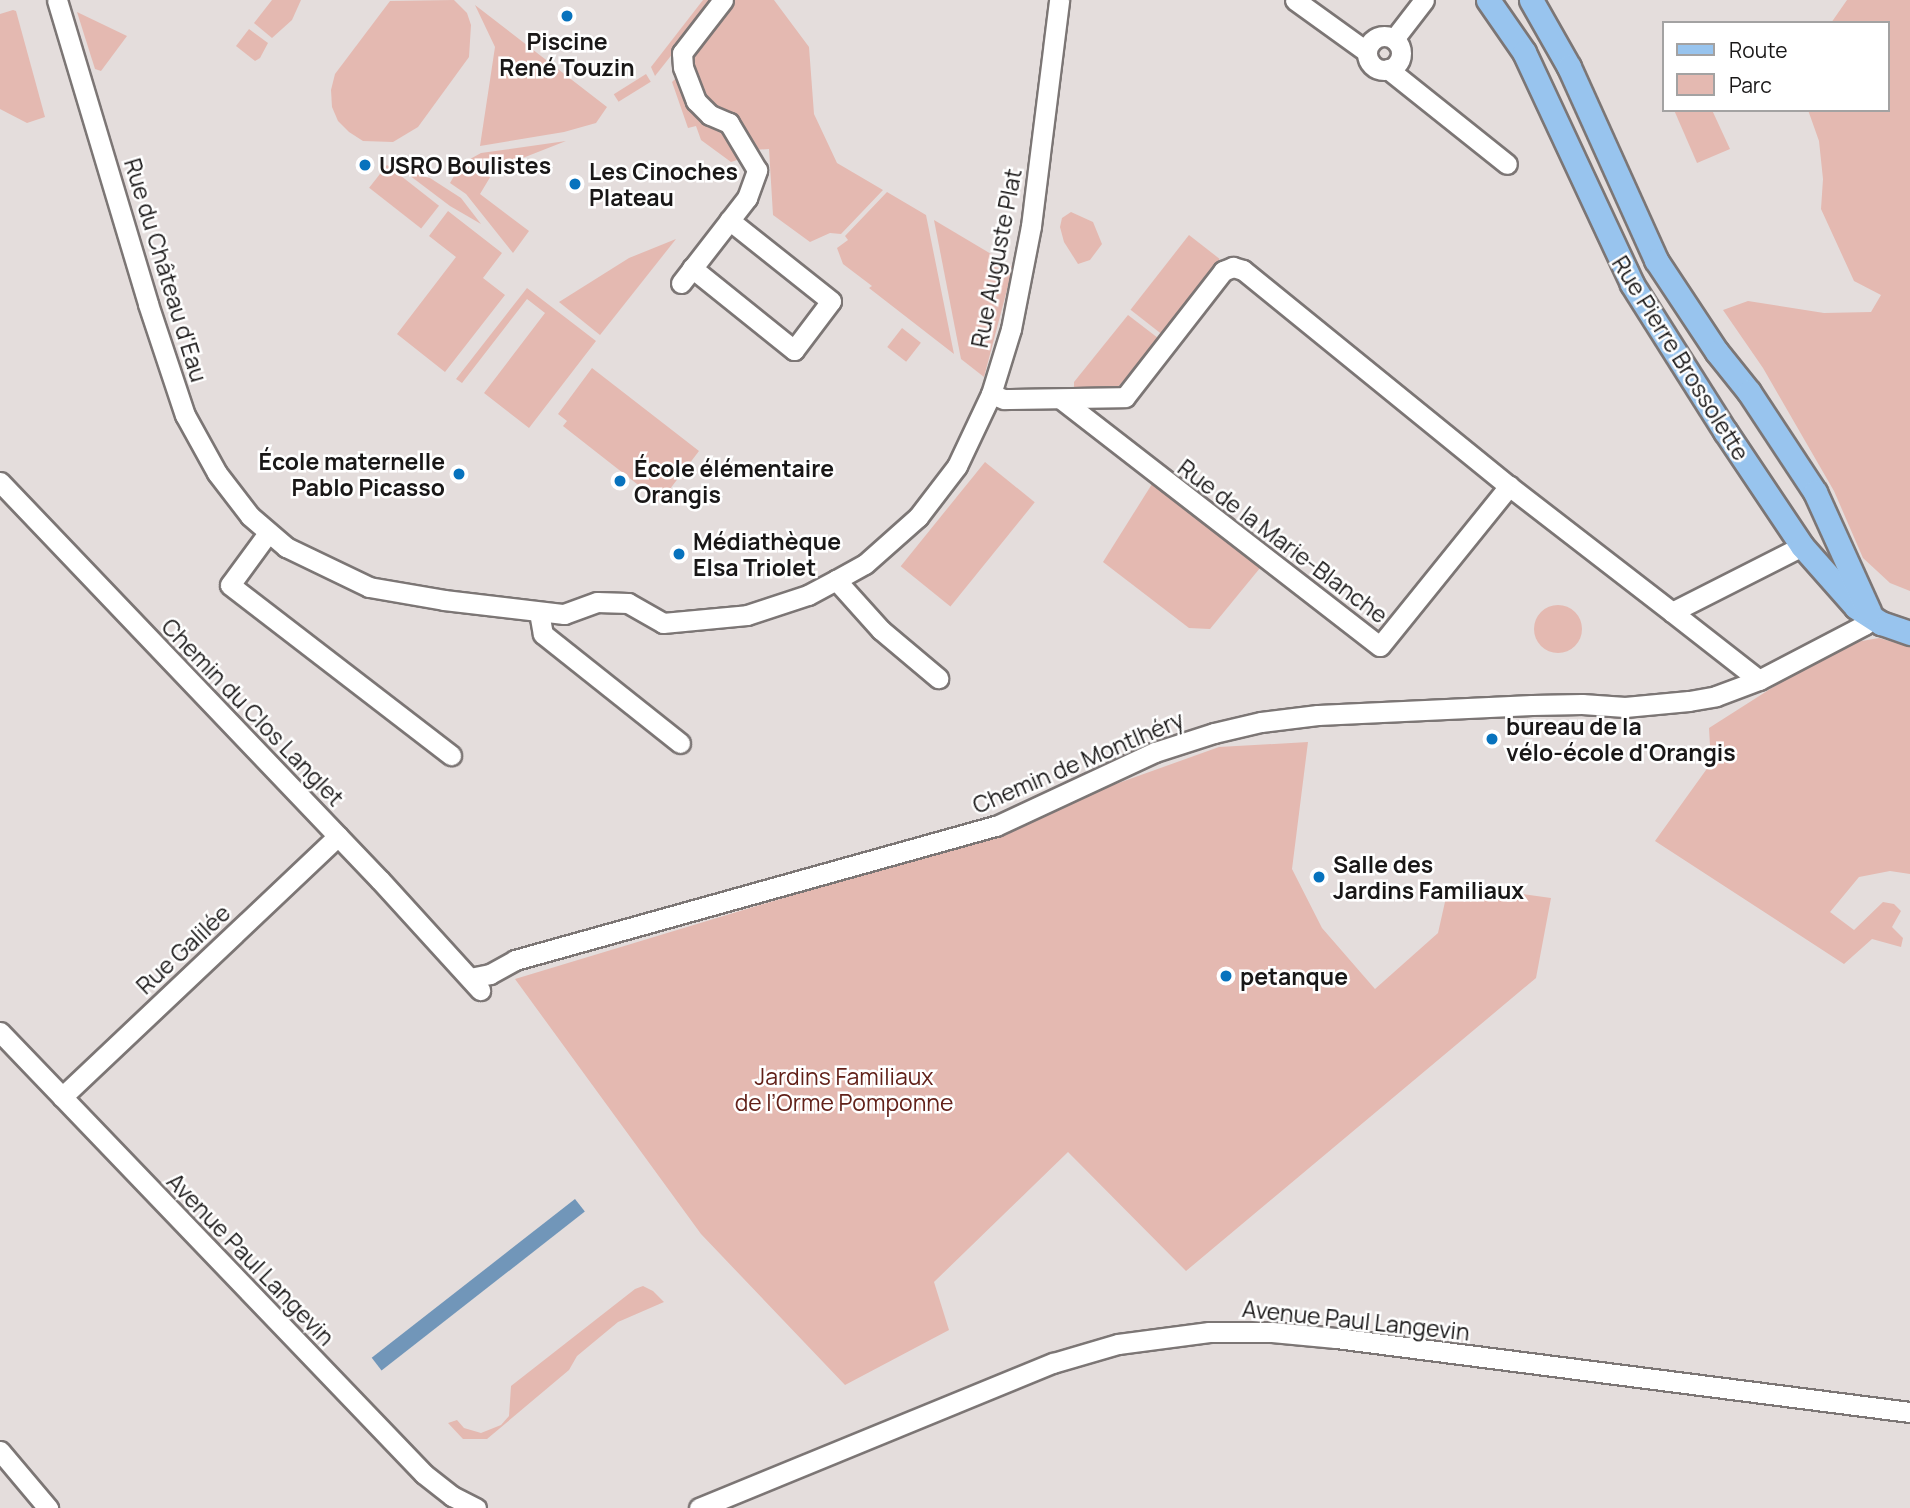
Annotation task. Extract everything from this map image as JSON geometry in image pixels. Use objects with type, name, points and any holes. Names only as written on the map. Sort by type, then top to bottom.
[{"type":"main road","name":"Rue Pierre Brossolette","points":[[1488,0],[1524,52],[1610,242],[1642,302],[1802,546],[1856,607],[1910,633]]},
{"type":"main road","name":"Rue Pierre Brossolette","points":[[1531,0],[1569,67],[1656,260],[1815,492],[1872,617]]},
{"type":"street","name":"Rue du Château d'Eau","points":[[57,0],[148,304],[186,415],[217,473],[250,516],[268,533],[308,560],[369,587],[539,612],[574,613],[597,602],[635,604],[655,621],[663,623],[709,621],[782,604],[865,564]]},
{"type":"street","points":[[723,0],[682,53],[686,81],[695,101],[710,115],[729,123],[757,170],[747,198],[729,220],[686,275],[794,349],[831,301],[729,220]]},
{"type":"street","name":"Rue Auguste Plat","points":[[865,564],[918,517],[939,492],[969,444],[991,394],[1021,281],[1059,0]]},
{"type":"street","points":[[1295,0],[1367,52],[1374,66],[1388,69],[1507,164]]},
{"type":"street","points":[[1394,39],[1424,0]]},
{"type":"street","points":[[1367,52],[1374,38],[1384,36],[1394,39],[1400,48],[1400,58],[1388,69]]},
{"type":"street","points":[[991,394],[1004,398],[1125,397],[1223,271],[1233,267],[1243,270],[1509,486],[1759,680]]},
{"type":"street","name":"Rue de la Marie-Blanche","points":[[1061,399],[1380,646],[1509,486]]},
{"type":"street","name":"Chemin du Clos Langlet","points":[[0,482],[338,836],[475,984]]},
{"type":"street","points":[[268,533],[230,585],[452,755]]},
{"type":"street","points":[[1672,611],[1802,546]]},
{"type":"street","points":[[836,580],[881,630],[938,678]]},
{"type":"street","points":[[539,612],[544,634],[680,743]]},
{"type":"street","name":"Chemin de Montlhéry","points":[[475,984],[514,960],[996,826],[1155,752],[1234,728],[1318,715],[1542,705],[1658,706],[1716,696],[1759,680],[1864,625],[1872,617]]},
{"type":"street","name":"Rue Galilée","points":[[62,1097],[338,836]]},
{"type":"street","name":"Avenue Paul Langevin","points":[[0,1032],[425,1474],[452,1496],[476,1508]]},
{"type":"street","name":"Avenue Paul Langevin","points":[[699,1508],[1053,1363],[1118,1345],[1209,1332],[1272,1332],[1336,1338],[1910,1412]]},
{"type":"street","points":[[0,1451],[48,1508]]},
{"type":"green space","points":[[272,0],[301,0],[292,20],[272,38],[254,23]]},
{"type":"green space","points":[[454,0],[467,13],[471,25],[469,57],[418,127],[393,142],[363,141],[349,132],[338,121],[332,107],[331,90],[335,74],[390,1]]},
{"type":"green space","points":[[703,0],[715,0],[655,76],[651,67]]},
{"type":"green space","points":[[734,0],[774,0],[809,47],[814,114],[837,163],[883,190],[841,234],[830,233],[810,242],[773,215],[769,149],[752,150],[704,100],[689,58]]},
{"type":"green space","points":[[1847,0],[1910,0],[1910,591],[1890,583],[1863,558],[1834,491],[1763,368],[1723,310],[1748,301],[1824,313],[1871,312],[1881,295],[1854,281],[1821,209],[1823,179],[1819,141],[1809,112],[1889,112],[1889,21],[1832,21]]},
{"type":"green space","points":[[475,5],[607,107],[596,123],[564,132],[480,146],[495,47]]},
{"type":"green space","points":[[16,11],[45,117],[27,123],[0,109],[0,14]]},
{"type":"green space","points":[[77,12],[127,36],[101,71],[95,69]]},
{"type":"green space","points":[[249,29],[268,43],[260,58],[255,61],[236,46]]},
{"type":"green space","points":[[646,74],[651,82],[619,102],[614,94]]},
{"type":"green space","points":[[677,77],[725,133],[740,159],[731,162],[701,140],[696,126],[688,128],[672,82]]},
{"type":"green space","points":[[1675,112],[1713,112],[1730,149],[1697,163]]},
{"type":"green space","points":[[566,141],[495,169],[480,194],[529,231],[513,253],[466,194],[450,183],[461,164],[481,153]]},
{"type":"green space","points":[[387,165],[439,206],[421,228],[369,188]]},
{"type":"green space","points":[[405,172],[430,178],[461,198],[481,224],[450,206]]},
{"type":"green space","points":[[887,192],[926,215],[954,354],[869,288],[872,286],[843,264],[837,248],[848,240],[845,236]]},
{"type":"green space","points":[[448,211],[502,253],[483,278],[505,295],[445,372],[397,334],[456,257],[429,236]]},
{"type":"green space","points":[[1071,212],[1093,222],[1102,244],[1090,260],[1078,264],[1064,242],[1060,227],[1062,218]]},
{"type":"green space","points":[[934,220],[1013,267],[984,377],[961,359]]},
{"type":"green space","points":[[1189,235],[1220,259],[1161,334],[1131,310]]},
{"type":"green space","points":[[676,239],[600,335],[559,302],[629,258]]},
{"type":"green space","points":[[527,288],[596,341],[529,428],[484,393],[545,313],[527,299],[462,383],[456,379]]},
{"type":"green space","points":[[1128,315],[1158,338],[1119,386],[1074,388],[1074,382]]},
{"type":"green space","points":[[902,328],[921,343],[906,362],[887,347]]},
{"type":"green space","points":[[592,368],[699,451],[660,502],[563,426],[567,421],[558,414]]},
{"type":"green space","points":[[985,462],[1035,502],[950,606],[901,566]]},
{"type":"green space","points":[[1152,484],[1260,568],[1210,629],[1189,628],[1103,562]]},
{"type":"green space","points":[[1558,605],[1575,612],[1582,629],[1575,646],[1558,653],[1541,646],[1534,629],[1541,612]]},
{"type":"green space","points":[[1879,638],[1910,647],[1910,874],[1890,871],[1859,877],[1830,912],[1854,930],[1883,902],[1894,904],[1901,911],[1892,927],[1903,938],[1901,947],[1872,939],[1844,964],[1655,841],[1711,763],[1709,728],[1839,645]]},
{"type":"green space","name":"Jardins Familiaux de l’Orme Pomponne","points":[[1308,742],[1292,869],[1322,928],[1375,989],[1438,933],[1449,884],[1551,898],[1536,978],[1186,1271],[1068,1152],[934,1282],[949,1330],[845,1385],[701,1234],[515,979],[876,870],[1219,747]]},
{"type":"green space","points":[[643,1286],[664,1302],[618,1322],[577,1356],[569,1370],[487,1439],[463,1439],[448,1423],[457,1420],[464,1428],[481,1433],[501,1425],[509,1416],[511,1386],[635,1289]]},
{"type":"water","points":[[575,1199],[585,1212],[382,1370],[372,1358]]},
{"type":"place","name":"Piscine René Touzin","points":[[567,16]]},
{"type":"place","name":"USRO Boulistes","points":[[365,165]]},
{"type":"place","name":"Les Cinoches Plateau","points":[[575,184]]},
{"type":"place","name":"École maternelle Pablo Picasso","points":[[459,474]]},
{"type":"place","name":"École élémentaire Orangis","points":[[620,481]]},
{"type":"place","name":"Médiathèque Elsa Triolet","points":[[679,554]]},
{"type":"place","name":"bureau de la vélo-école d'Orangis","points":[[1492,739]]},
{"type":"place","name":"Salle des Jardins Familiaux","points":[[1319,877]]},
{"type":"place","name":"petanque","points":[[1226,976]]}]
